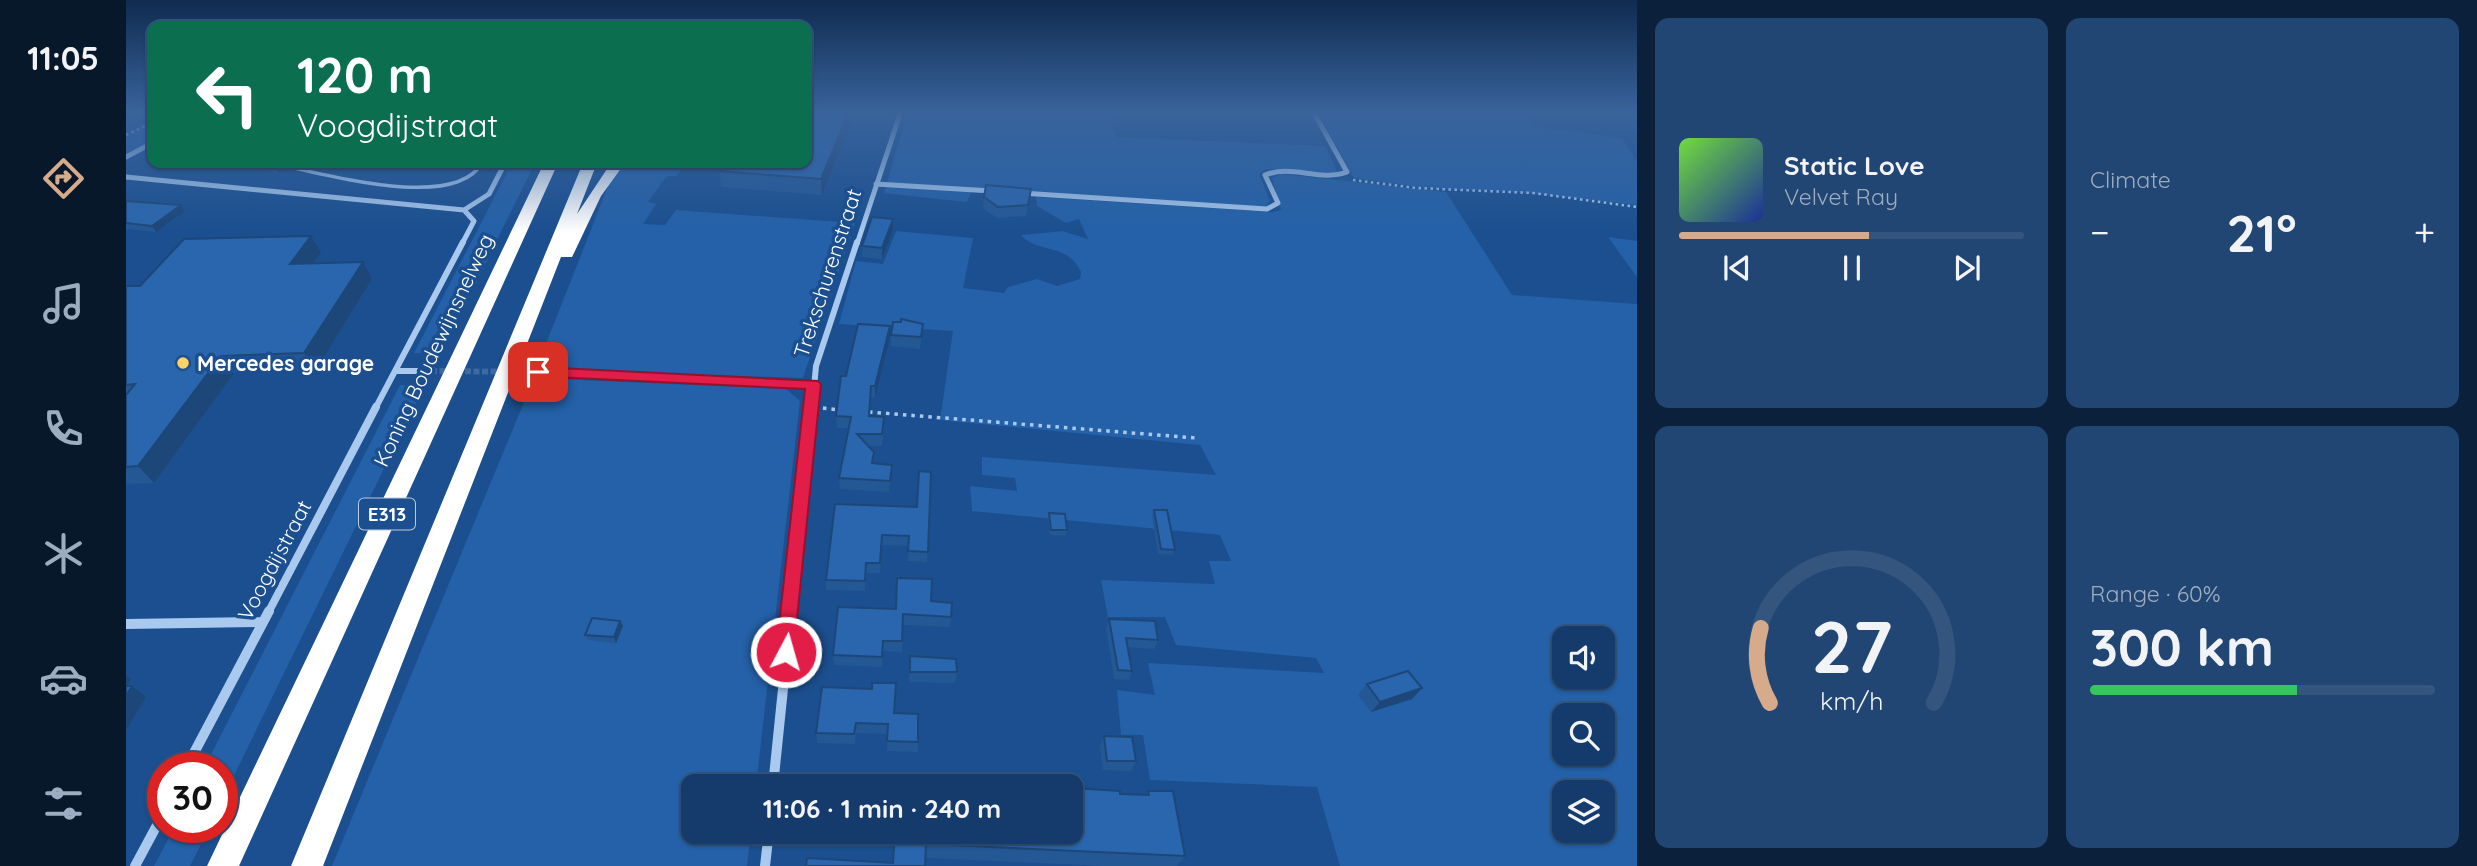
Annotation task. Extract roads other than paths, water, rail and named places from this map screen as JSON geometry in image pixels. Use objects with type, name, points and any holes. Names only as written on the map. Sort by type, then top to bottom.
[{"type":"highway","name":"Koning Boudewijnsnelweg","points":[[223,866],[549,168]]},
{"type":"highway","name":"E313","points":[[307,866],[588,168]]},
{"type":"highway","points":[[538,292],[572,246],[594,196],[614,168]]},
{"type":"street","name":"Trekschurenstraat","points":[[775,774],[813,384],[827,324],[887,151]]},
{"type":"street","points":[[1016,192],[1267,209],[1278,203],[1265,175],[1269,172],[1341,176],[1347,172],[1336,151]]},
{"type":"street","points":[[126,177],[464,210],[489,194],[502,168]]},
{"type":"street","points":[[876,184],[1002,192]]},
{"type":"street","name":"Voogdijstraat","points":[[194,752],[474,221],[464,210]]},
{"type":"street","points":[[397,371],[430,371]]},
{"type":"street","points":[[538,372],[813,384]]},
{"type":"street","points":[[126,624],[263,622]]},
{"type":"street","points":[[135,866],[147,843]]},
{"type":"street","points":[[765,866],[768,844]]},
{"type":"lane","points":[[299,168],[407,187],[438,188],[457,185],[477,174],[480,168]]},
{"type":"tunnel","points":[[431,371],[538,372]]},
{"type":"place","name":"Mercedes garage","points":[[183,363]]}]
